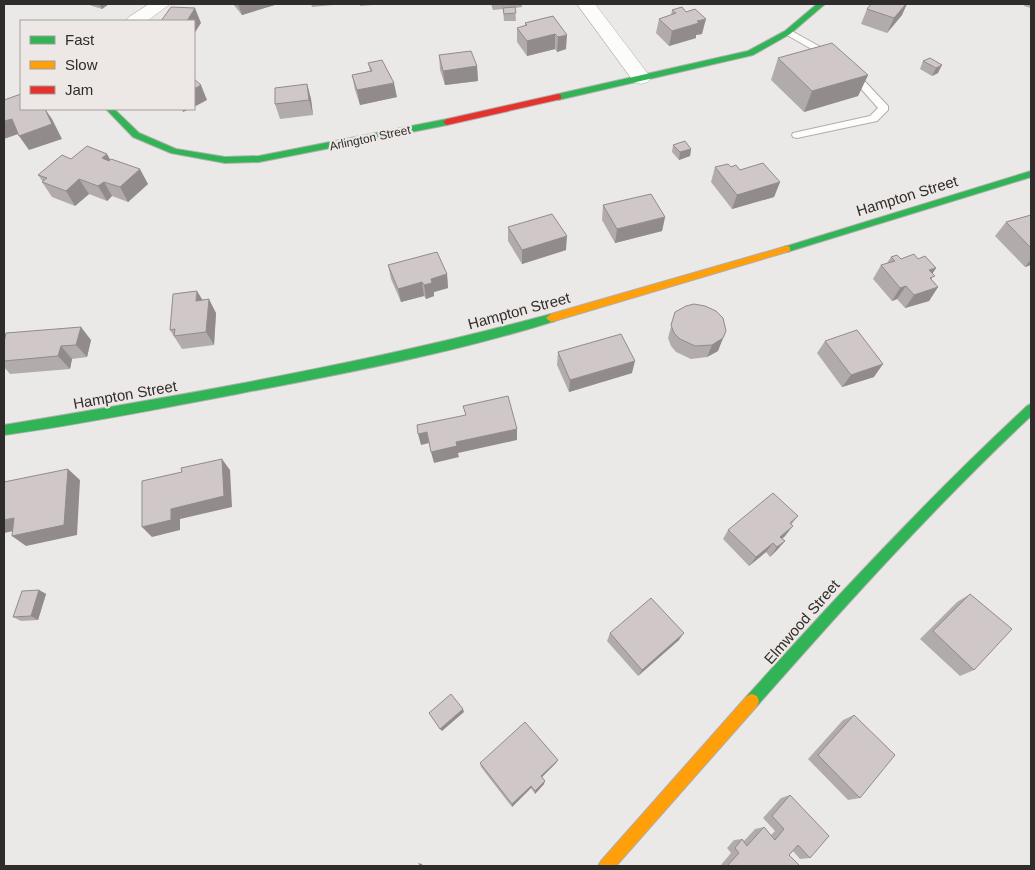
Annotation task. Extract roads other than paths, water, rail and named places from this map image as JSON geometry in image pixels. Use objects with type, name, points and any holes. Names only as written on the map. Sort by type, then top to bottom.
[{"type":"street","points":[[137,20],[161,4]]},
{"type":"street","points":[[586,4],[641,78]]},
{"type":"street","name":"Arlington Street","points":[[111,110],[136,135],[174,151],[225,160],[259,159],[398,133],[750,53],[772,44],[790,33],[821,4]]},
{"type":"street","name":"Hampton Street","points":[[4,430],[280,382],[413,355],[521,327],[735,265],[1031,174]]},
{"type":"street","name":"Elmwood Street","points":[[606,866],[841,600],[994,442],[1026,419]]},
{"type":"lane","points":[[790,33],[827,52],[860,80],[884,108],[873,120],[797,135]]}]
